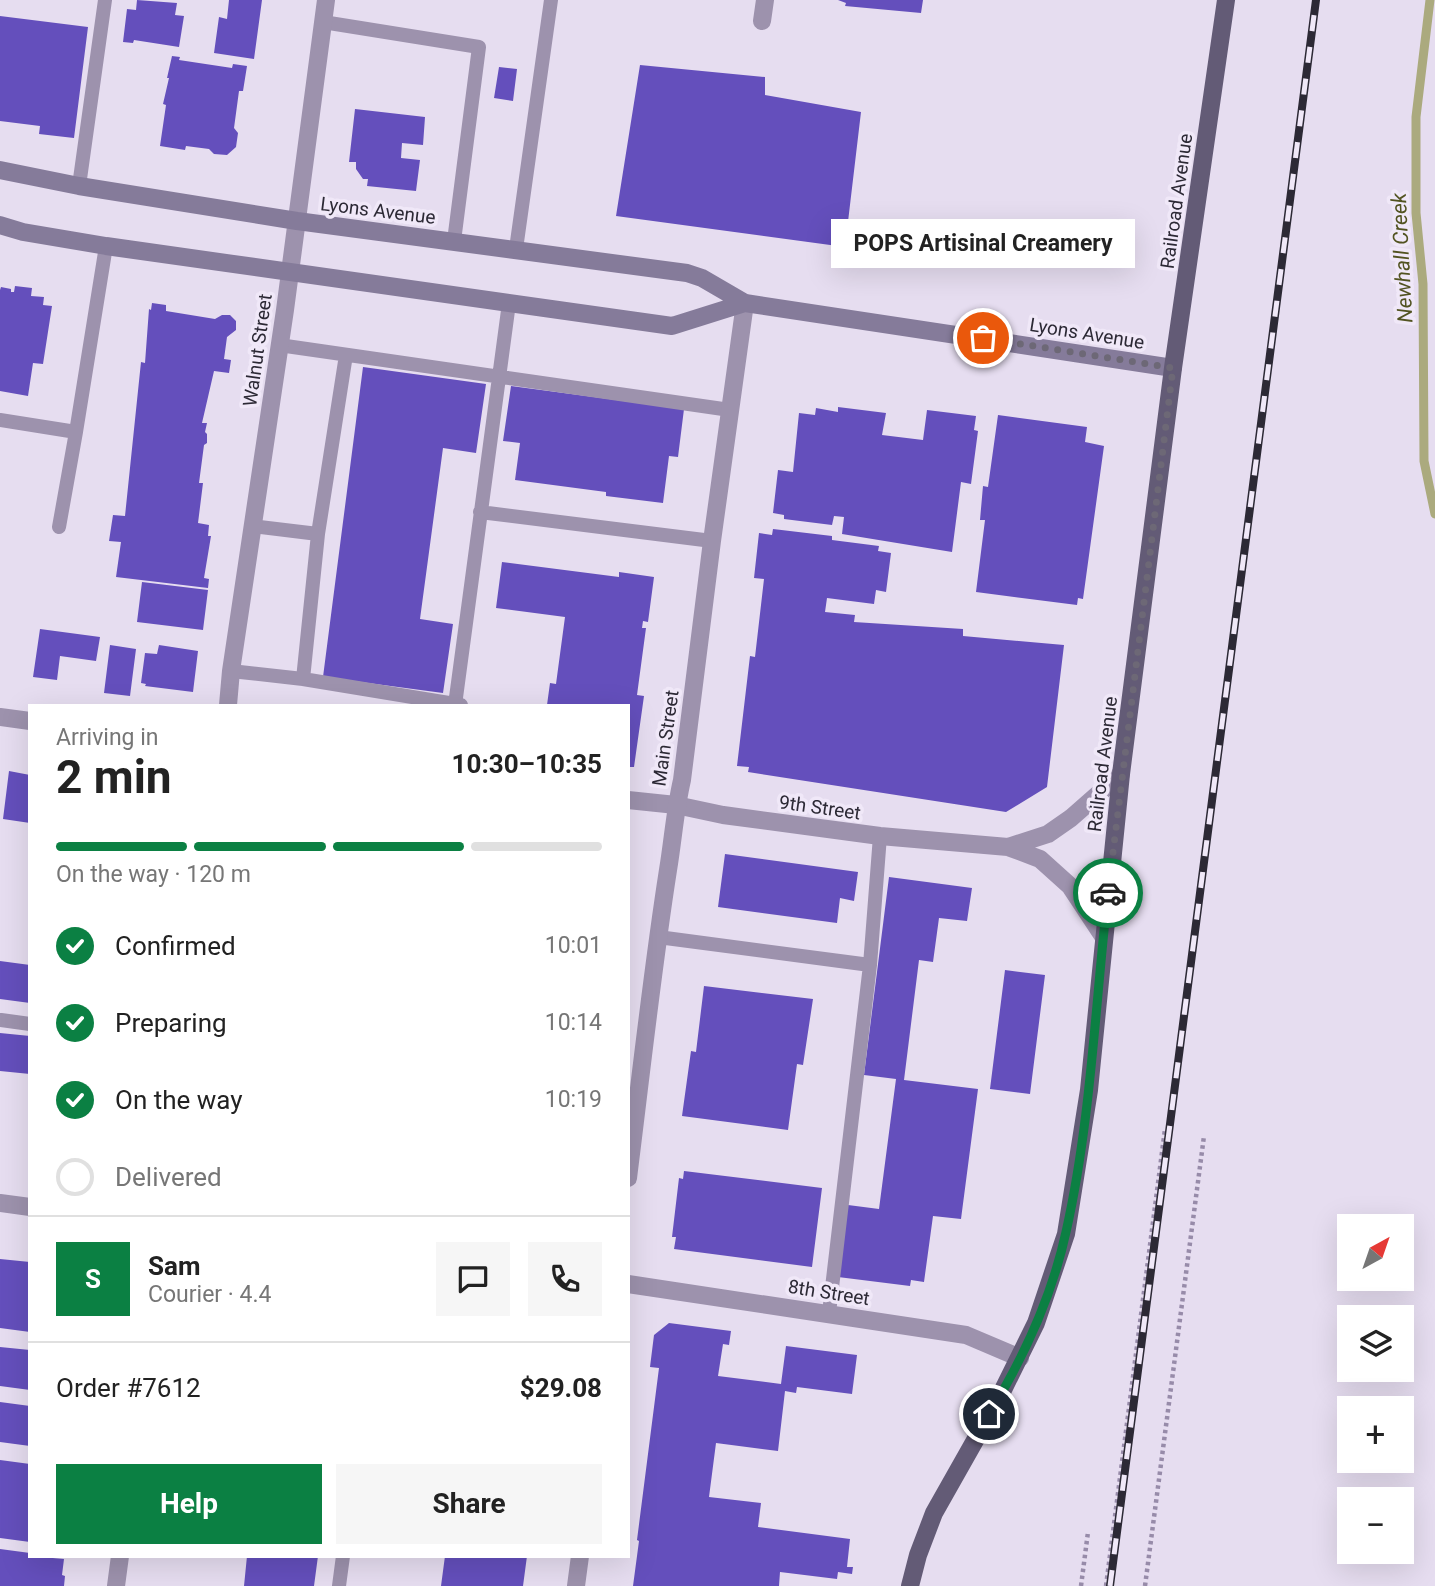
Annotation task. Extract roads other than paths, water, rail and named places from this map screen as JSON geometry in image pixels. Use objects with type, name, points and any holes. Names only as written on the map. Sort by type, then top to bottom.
[{"type":"main road","name":"Railroad Avenue","points":[[910,1586],[934,1513],[1020,1358],[1047,1295],[1066,1234],[1089,1090],[1121,774],[1173,368],[1226,0]]},
{"type":"main road","name":"Lyons Avenue","points":[[0,170],[79,186],[297,220],[687,273],[702,278],[745,303],[1173,368]]},
{"type":"main road","name":"Lyons Avenue","points":[[0,225],[23,232],[106,246],[672,326],[745,303]]},
{"type":"street","name":"Walnut Street","points":[[228,704],[326,0]]},
{"type":"street","points":[[762,21],[765,0]]},
{"type":"street","name":"Main Street","points":[[630,1162],[745,303]]},
{"type":"street","points":[[0,717],[28,721]]},
{"type":"street","name":"9th Street","points":[[1008,847],[1048,834],[1072,818],[1121,774]]},
{"type":"street","name":"9th Street","points":[[630,800],[880,836],[1008,847],[1040,859],[1070,886],[1103,936]]},
{"type":"street","points":[[0,1203],[28,1207]]},
{"type":"street","name":"8th Street","points":[[630,1284],[966,1335],[1020,1358]]},
{"type":"street","points":[[116,1586],[120,1558]]},
{"type":"street","points":[[576,1586],[580,1558]]},
{"type":"lane","points":[[79,186],[104,0]]},
{"type":"lane","points":[[516,249],[551,0]]},
{"type":"lane","points":[[323,22],[479,47],[454,241]]},
{"type":"lane","points":[[60,527],[106,246]]},
{"type":"lane","points":[[458,704],[509,303]]},
{"type":"lane","points":[[279,345],[730,410]]},
{"type":"lane","points":[[303,679],[318,534],[346,355]]},
{"type":"lane","points":[[0,420],[76,432]]},
{"type":"lane","points":[[481,512],[712,541]]},
{"type":"lane","points":[[252,526],[318,534]]},
{"type":"lane","points":[[231,671],[303,679],[452,704]]},
{"type":"lane","points":[[829,1313],[870,965],[880,836]]},
{"type":"lane","points":[[658,937],[870,965]]},
{"type":"lane","points":[[1,1020],[28,1024]]},
{"type":"lane","points":[[339,1586],[343,1558]]},
{"type":"waterway","name":"Newhall Creek","points":[[1430,0],[1416,117],[1416,213],[1423,284],[1424,461],[1435,514]]},
{"type":"railway","points":[[1110,1586],[1316,0]]},
{"type":"place","name":"POPS Artisinal Creamery","points":[[983,338]]}]
